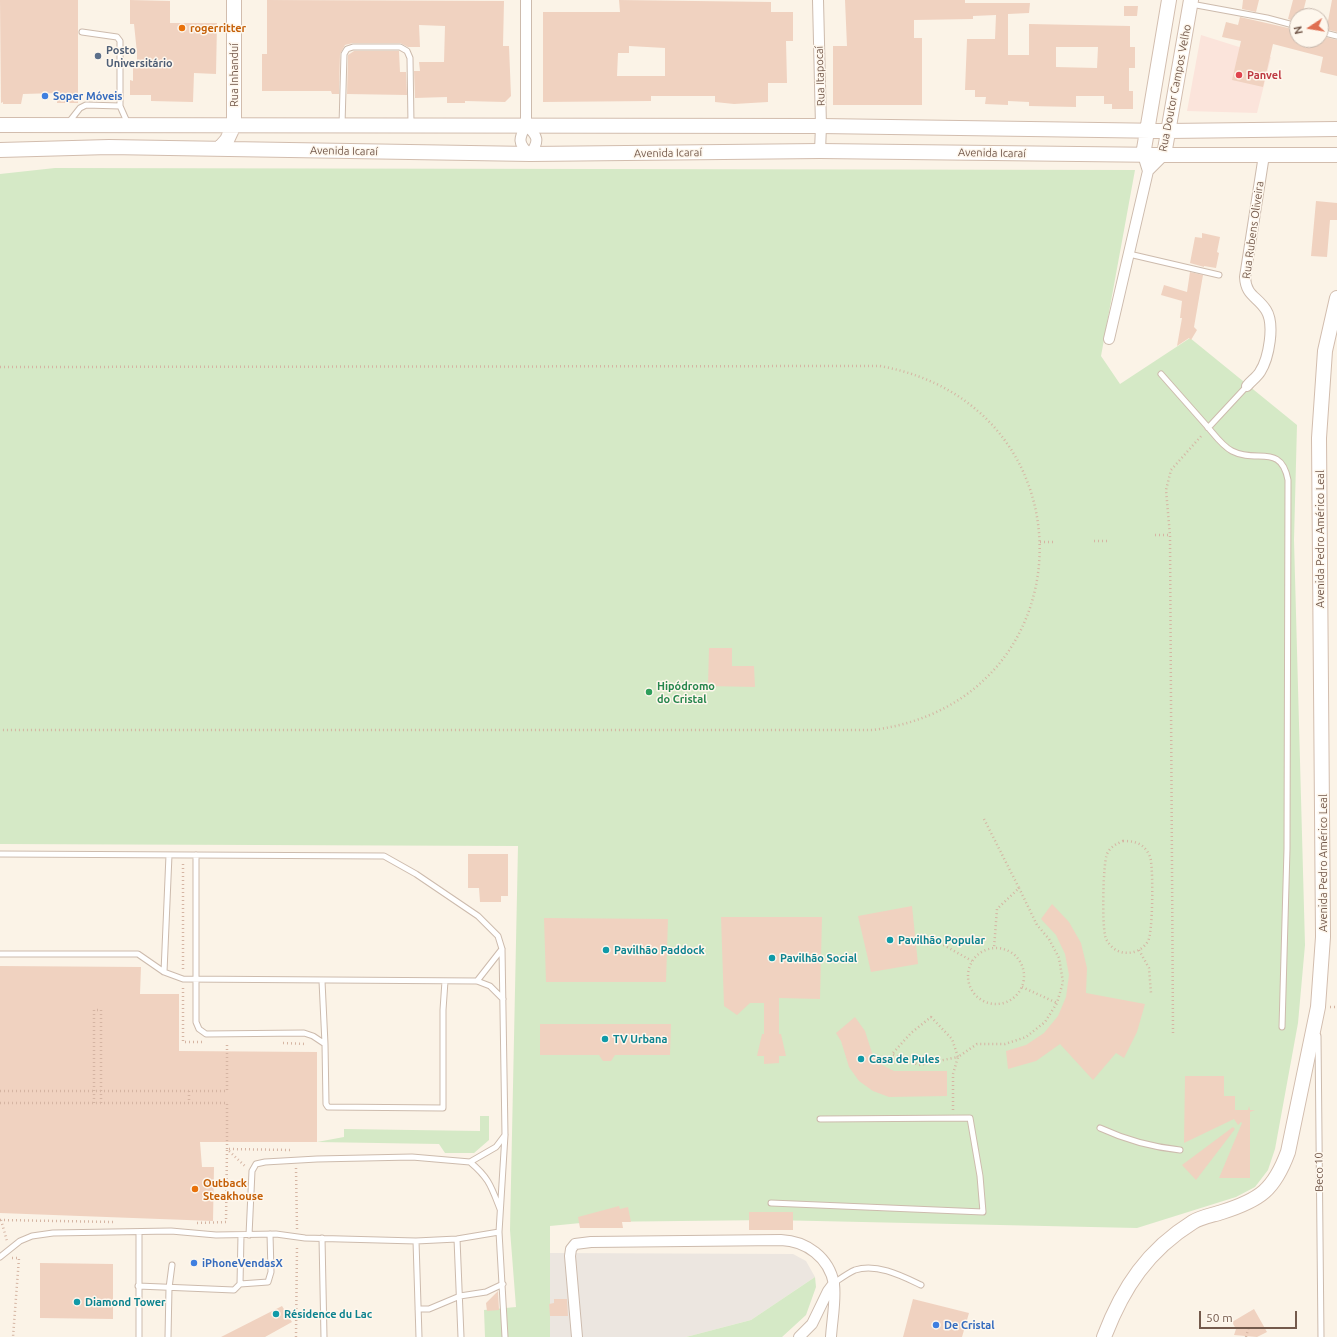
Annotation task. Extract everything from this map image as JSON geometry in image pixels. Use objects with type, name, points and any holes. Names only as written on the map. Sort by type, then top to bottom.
[{"type":"main road","name":"Rua Inhanduí","points":[[234,0],[234,125]]},
{"type":"main road","name":"Rua Doutor Campos Velho","points":[[1143,155],[1169,0]]},
{"type":"main road","name":"Rua Doutor Campos Velho","points":[[1164,155],[1191,2]]},
{"type":"main road","points":[[0,125],[821,126],[1168,131],[1337,129]]},
{"type":"main road","points":[[219,149],[227,140],[234,125]]},
{"type":"main road","name":"Avenida Icaraí","points":[[0,150],[109,147],[530,154],[820,151],[1143,155],[1337,155]]},
{"type":"main road","name":"Avenida Pedro Américo Leal","points":[[1104,1337],[1112,1316],[1134,1276],[1160,1245],[1195,1220],[1240,1206],[1263,1194],[1280,1173],[1288,1152],[1318,1007],[1323,937],[1320,438],[1325,351],[1337,298]]},
{"type":"street","points":[[526,0],[526,125],[521,135],[521,142],[523,148],[530,154],[536,146],[537,139],[535,133],[526,125]]},
{"type":"street","name":"Rua Itapocaí","points":[[818,0],[821,126],[820,151]]},
{"type":"street","name":"Rua Doutor Campos Velho","points":[[1143,155],[1148,171],[1164,155]]},
{"type":"street","name":"Rua Rubens Oliveira","points":[[1247,386],[1260,373],[1267,358],[1271,325],[1265,308],[1250,293],[1246,285],[1245,276],[1264,155]]},
{"type":"street","points":[[1109,339],[1148,171]]},
{"type":"street","points":[[578,1337],[570,1256],[571,1249],[575,1244],[591,1242],[794,1241],[807,1245],[828,1267],[834,1283],[834,1305],[831,1337]]},
{"type":"street","points":[[799,1337],[812,1324],[828,1291],[834,1283]]},
{"type":"lane","points":[[1191,2],[1289,24]]},
{"type":"lane","points":[[82,32],[117,37],[120,41],[120,106],[128,125]]},
{"type":"lane","points":[[342,125],[344,54],[347,49],[353,47],[400,47],[407,51],[410,58],[411,125]]},
{"type":"lane","points":[[68,125],[80,108],[86,105],[120,106]]},
{"type":"lane","points":[[1129,254],[1218,275]]},
{"type":"lane","points":[[1161,374],[1208,428],[1231,451],[1244,456],[1270,457],[1280,460],[1285,467],[1288,480],[1287,849],[1282,1027]]},
{"type":"lane","points":[[1208,428],[1247,386]]},
{"type":"lane","points":[[0,854],[384,856],[416,874],[478,916],[498,936],[502,950],[505,1135],[499,1232],[506,1337]]},
{"type":"lane","points":[[164,972],[169,855]]},
{"type":"lane","points":[[196,855],[196,1022],[199,1029],[206,1034],[304,1033],[313,1036],[325,1044]]},
{"type":"lane","points":[[477,981],[502,950]]},
{"type":"lane","points":[[0,954],[138,954],[164,972],[183,979],[477,981],[490,986],[503,999]]},
{"type":"lane","points":[[322,981],[326,1104],[328,1107],[443,1108],[442,1010],[445,981]]},
{"type":"lane","name":"Beco 10","points":[[1318,1007],[1321,1337]]},
{"type":"lane","points":[[771,1203],[983,1212],[980,1176],[970,1118],[820,1120]]},
{"type":"lane","points":[[1100,1128],[1116,1136],[1154,1148],[1180,1150]]},
{"type":"lane","points":[[249,1235],[252,1171],[256,1164],[296,1160],[412,1157],[470,1162],[496,1148],[505,1135]]},
{"type":"lane","points":[[470,1162],[484,1174],[491,1184],[500,1211]]},
{"type":"lane","points":[[0,1257],[20,1240],[32,1236],[52,1233],[171,1231],[240,1235],[276,1234],[298,1237],[416,1241],[457,1238],[499,1232]]},
{"type":"lane","points":[[139,1232],[138,1286],[140,1337]]},
{"type":"lane","points":[[138,1286],[234,1290],[240,1284],[268,1282],[271,1272],[270,1234]]},
{"type":"lane","points":[[240,1235],[240,1284]]},
{"type":"lane","points":[[322,1238],[324,1337]]},
{"type":"lane","points":[[457,1238],[461,1337]]},
{"type":"lane","points":[[416,1241],[418,1337]]},
{"type":"lane","points":[[168,1337],[169,1288],[172,1266]]},
{"type":"lane","points":[[834,1283],[856,1270],[872,1269],[899,1274],[921,1285]]},
{"type":"lane","points":[[418,1309],[429,1309],[460,1296],[486,1292],[502,1284]]},
{"type":"path","points":[[0,367],[880,366],[916,374],[950,390],[965,400],[992,424],[1014,454],[1023,471],[1035,506],[1040,542],[1037,579],[1027,615],[1010,648],[1000,663],[974,689],[943,710],[891,728],[849,730],[0,730]]},
{"type":"path","points":[[1172,1033],[1170,535],[1166,490],[1171,470],[1208,428]]},
{"type":"path","points":[[1156,535],[1170,535]]},
{"type":"path","points":[[1094,541],[1110,541]]},
{"type":"path","points":[[1040,542],[1055,542]]},
{"type":"path","points":[[953,1118],[953,1074],[958,1058],[952,1038],[931,1017],[911,1033],[892,1054],[919,1065],[958,1058],[977,1044],[1005,1044],[1026,1037],[1045,1022],[1057,1003],[1063,982],[1059,958],[1049,939],[1037,925],[984,819]]},
{"type":"path","points":[[1123,841],[1136,842],[1142,845],[1151,862],[1151,935],[1144,946],[1139,950],[1126,953],[1120,952],[1109,944],[1104,932],[1105,859],[1111,848],[1123,841]]},
{"type":"path","points":[[994,948],[997,909],[1019,888]]},
{"type":"path","points":[[940,942],[972,961]]},
{"type":"path","points":[[994,948],[1006,950],[1016,957],[1023,971],[1022,987],[1017,995],[1005,1002],[992,1004],[983,1001],[973,992],[968,979],[968,970],[972,961],[978,954],[994,948]]},
{"type":"path","points":[[1139,950],[1149,968],[1151,993]]},
{"type":"path","points":[[1022,987],[1057,1003]]},
{"type":"path","points":[[94,1103],[94,1010],[101,1010],[101,1103]]},
{"type":"path","points":[[0,1091],[227,1091],[227,1051]]},
{"type":"path","points":[[189,1091],[189,1103]]},
{"type":"path","points":[[0,1103],[227,1103],[226,1222],[189,1223]]},
{"type":"path","points":[[227,1149],[296,1150],[298,1237],[296,1337]]},
{"type":"path","points":[[227,1149],[252,1171]]},
{"type":"path","points":[[13,1337],[19,1258],[8,1258],[9,1248],[1,1220],[119,1222]]},
{"type":"path","points":[[1246,1337],[1249,1326]]},
{"type":"shaded area","points":[[1201,35],[1271,57],[1257,113],[1187,111]]},
{"type":"shaded area","points":[[550,1253],[793,1254],[806,1261],[815,1277],[751,1320],[686,1337],[550,1337]]},
{"type":"green space","name":"Hipódromo do Cristal","points":[[55,168],[1135,170],[1101,356],[1120,384],[1190,338],[1297,425],[1294,540],[1305,945],[1298,1023],[1275,1149],[1268,1170],[1255,1187],[1236,1197],[1137,1228],[771,1220],[591,1222],[550,1226],[550,1337],[485,1337],[484,1310],[516,1307],[510,1230],[518,846],[0,844],[0,174]]},
{"type":"green space","points":[[480,1116],[489,1116],[489,1140],[474,1153],[445,1153],[439,1144],[317,1142],[344,1137],[344,1129],[480,1131]]},
{"type":"green space","points":[[815,1277],[816,1287],[806,1315],[782,1337],[686,1337],[751,1320]]},
{"type":"building","points":[[0,0],[78,0],[78,103],[57,103],[57,93],[23,94],[21,104],[1,103]]},
{"type":"building","points":[[130,0],[170,1],[170,23],[217,23],[216,74],[194,73],[193,102],[151,101],[151,95],[130,95],[130,80],[133,81],[133,64],[137,64],[137,53],[134,24],[130,24]]},
{"type":"building","points":[[267,0],[504,1],[503,46],[509,46],[511,96],[505,102],[465,101],[465,103],[447,103],[447,97],[415,98],[414,71],[420,71],[419,62],[444,62],[445,26],[419,25],[420,47],[408,47],[400,43],[353,43],[345,45],[340,54],[339,94],[332,94],[331,91],[262,91],[262,54],[267,54]]},
{"type":"building","points":[[619,0],[771,2],[771,12],[793,12],[793,41],[786,41],[787,83],[768,83],[768,102],[734,104],[715,102],[715,96],[651,96],[651,101],[543,102],[543,12],[620,12]],"holes":[[[629,46],[665,48],[665,76],[617,76],[618,53],[629,53]]]},
{"type":"building","points":[[845,0],[965,0],[965,3],[1030,3],[1029,13],[1008,14],[1008,55],[1029,55],[1029,24],[1130,26],[1130,47],[1135,47],[1135,68],[1129,68],[1129,91],[1133,91],[1133,109],[1112,109],[1112,104],[1104,104],[1104,96],[1076,96],[1076,107],[1029,106],[1029,102],[1008,101],[1008,105],[985,104],[986,97],[975,97],[975,90],[965,90],[967,39],[995,39],[996,15],[973,16],[973,19],[914,20],[914,38],[922,38],[922,105],[833,105],[833,46],[847,46]],"holes":[[[1056,47],[1098,47],[1097,68],[1056,67]]]},
{"type":"building","points":[[1243,0],[1259,0],[1256,12],[1242,9]]},
{"type":"building","points":[[1293,0],[1306,0],[1304,8],[1291,8]]},
{"type":"building","points":[[1332,0],[1337,0],[1337,32],[1329,30],[1329,16]]},
{"type":"building","points":[[1124,6],[1138,6],[1137,16],[1124,16]]},
{"type":"building","points":[[1240,17],[1289,28],[1289,48],[1329,48],[1329,38],[1337,40],[1337,76],[1320,72],[1323,57],[1273,44],[1263,87],[1232,80],[1241,41],[1222,37],[1226,22],[1238,25]]},
{"type":"building","points":[[354,51],[399,51],[400,72],[406,72],[407,95],[347,94],[348,55]]},
{"type":"building","points":[[1316,201],[1337,203],[1337,220],[1330,220],[1327,257],[1311,256]]},
{"type":"building","points":[[1202,233],[1220,237],[1216,268],[1204,267],[1190,263],[1195,237],[1202,238]]},
{"type":"building","points":[[1190,272],[1203,275],[1194,327],[1197,330],[1191,340],[1189,338],[1177,346],[1182,318],[1180,318],[1182,301],[1161,295],[1164,285],[1187,292]]},
{"type":"building","points":[[709,648],[732,648],[732,666],[754,666],[755,687],[708,686]]},
{"type":"building","points":[[468,854],[508,854],[508,896],[501,896],[501,902],[480,902],[479,888],[468,888]]},
{"type":"building","points":[[1052,904],[1069,922],[1081,943],[1087,968],[1086,993],[1145,1004],[1137,1032],[1124,1058],[1116,1053],[1093,1080],[1060,1044],[1036,1061],[1008,1069],[1006,1051],[1026,1045],[1044,1033],[1058,1016],[1066,997],[1069,975],[1065,954],[1056,935],[1041,919]]},
{"type":"building","name":"Pavilhão Popular","points":[[912,906],[918,964],[871,972],[858,916]]},
{"type":"building","name":"Pavilhão Social","points":[[721,917],[822,917],[820,999],[779,998],[779,1034],[781,1034],[786,1056],[779,1056],[779,1063],[764,1064],[764,1056],[757,1056],[762,1034],[764,1034],[764,1003],[750,1003],[737,1015],[724,1006]]},
{"type":"building","name":"Pavilhão Paddock","points":[[544,918],[668,919],[666,982],[546,982]]},
{"type":"building","points":[[0,966],[141,967],[140,994],[179,994],[179,1051],[317,1052],[317,1142],[200,1142],[202,1167],[214,1167],[213,1221],[0,1213]]},
{"type":"building","name":"Casa de Pules","points":[[855,1017],[865,1031],[873,1056],[878,1063],[894,1071],[947,1071],[947,1096],[889,1097],[873,1091],[859,1081],[849,1067],[841,1041],[836,1033]]},
{"type":"building","name":"TV Urbana","points":[[540,1024],[671,1024],[670,1055],[615,1055],[611,1061],[603,1061],[599,1055],[540,1055]]},
{"type":"building","points":[[1185,1076],[1224,1076],[1224,1096],[1235,1096],[1235,1110],[1248,1110],[1249,1106],[1250,1110],[1255,1110],[1250,1112],[1250,1178],[1219,1178],[1242,1123],[1241,1122],[1238,1125],[1234,1119],[1184,1143]]},
{"type":"building","points":[[1233,1127],[1235,1129],[1196,1180],[1182,1165]]},
{"type":"building","points":[[619,1206],[620,1209],[628,1207],[631,1222],[622,1222],[623,1228],[580,1228],[578,1217]]},
{"type":"building","points":[[749,1212],[793,1212],[793,1230],[749,1230]]},
{"type":"building","name":"Diamond Tower","points":[[40,1263],[113,1264],[113,1319],[40,1318]]},
{"type":"building","points":[[498,1291],[499,1310],[487,1311],[486,1303]]},
{"type":"building","points":[[554,1299],[567,1299],[568,1316],[550,1316],[549,1304],[554,1303]]},
{"type":"building","name":"De Cristal","points":[[913,1299],[969,1313],[962,1337],[903,1337]]},
{"type":"building","name":"Résidence du Lac","points":[[282,1306],[292,1322],[265,1337],[221,1337]]},
{"type":"building","points":[[1254,1309],[1267,1332],[1257,1337],[1234,1335],[1236,1329],[1232,1322]]},
{"type":"place","name":"rogerritter","points":[[182,28]]},
{"type":"place","name":"Posto Universitário","points":[[98,56]]},
{"type":"place","name":"Panvel","points":[[1239,75]]},
{"type":"place","name":"Soper Móveis","points":[[45,96]]},
{"type":"place","name":"Hipódromo do Cristal","points":[[649,692]]},
{"type":"place","name":"Pavilhão Popular","points":[[890,940]]},
{"type":"place","name":"Pavilhão Paddock","points":[[606,950]]},
{"type":"place","name":"Pavilhão Social","points":[[772,958]]},
{"type":"place","name":"TV Urbana","points":[[605,1039]]},
{"type":"place","name":"Casa de Pules","points":[[861,1059]]},
{"type":"place","name":"Outback Steakhouse","points":[[195,1189]]},
{"type":"place","name":"iPhoneVendasX","points":[[194,1263]]},
{"type":"place","name":"Diamond Tower","points":[[77,1302]]},
{"type":"place","name":"Résidence du Lac","points":[[276,1314]]},
{"type":"place","name":"De Cristal","points":[[936,1325]]}]
